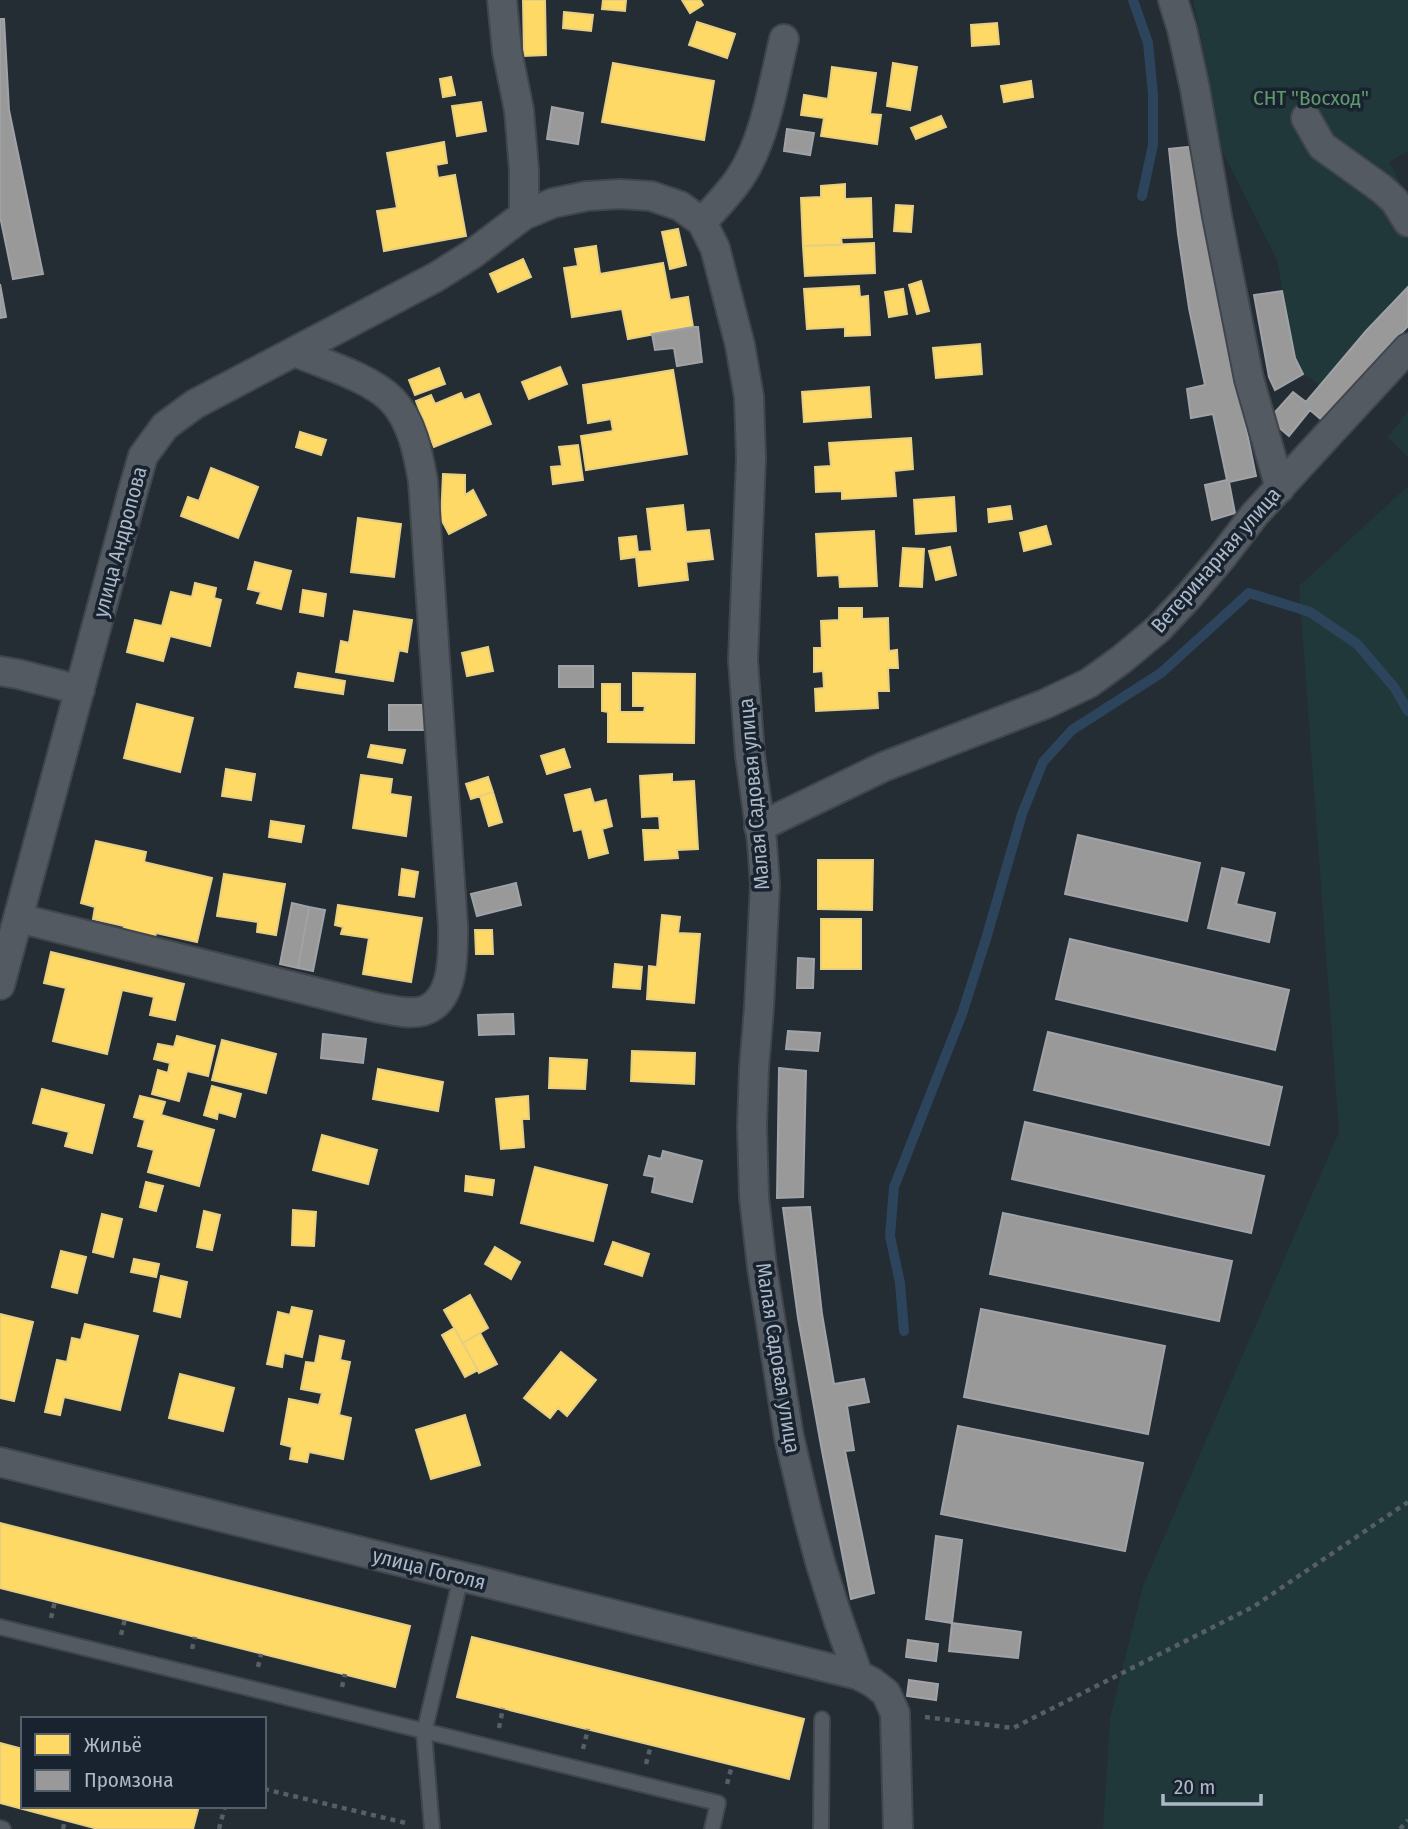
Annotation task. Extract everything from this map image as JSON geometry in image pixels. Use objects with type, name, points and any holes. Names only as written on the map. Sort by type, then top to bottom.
[{"type":"street","points":[[502,0],[507,51],[519,110],[524,170],[524,215],[553,203],[586,196],[620,194],[651,196],[680,206],[702,222],[743,174],[756,146],[784,39]]},
{"type":"street","points":[[1173,0],[1195,89],[1249,379],[1280,488]]},
{"type":"street","points":[[1306,118],[1322,146],[1382,189],[1395,201],[1408,222]]},
{"type":"street","name":"улица Андропова","points":[[0,985],[143,456],[164,426],[195,404],[436,277],[471,256],[524,215]]},
{"type":"street","name":"Малая Садовая улица","points":[[702,222],[715,248],[740,345],[749,397],[751,458],[743,660],[750,755],[765,885],[754,1068],[754,1197],[762,1267],[789,1437],[807,1517],[858,1675]]},
{"type":"street","name":"Ветеринарная улица","points":[[759,827],[883,767],[1045,704],[1089,683],[1122,659],[1158,629],[1189,596],[1255,514],[1408,348]]},
{"type":"street","points":[[18,918],[379,1008],[406,1013],[425,1010],[441,998],[450,979],[453,927],[424,495],[418,451],[394,402],[375,386],[295,352]]},
{"type":"street","points":[[0,671],[80,690]]},
{"type":"street","name":"улица Гоголя","points":[[0,1462],[858,1675]]},
{"type":"street","points":[[858,1675],[886,1693],[895,1713],[898,1829]]},
{"type":"lane","points":[[425,1827],[424,1732],[461,1577]]},
{"type":"lane","points":[[0,1627],[718,1803],[712,1829]]},
{"type":"lane","points":[[821,1719],[821,1829]]},
{"type":"path","points":[[895,1713],[1013,1728],[1253,1607],[1408,1502]]},
{"type":"path","points":[[266,1789],[425,1827]]},
{"type":"path","points":[[219,1829],[224,1808]]},
{"type":"path","points":[[63,1829],[65,1820]]},
{"type":"path","points":[[1400,1829],[1408,1820]]},
{"type":"green space","name":"СНТ \"Восход\"","points":[[1193,0],[1408,0],[1408,151],[1389,162],[1408,197],[1408,287],[1320,385],[1303,374],[1295,358],[1277,260],[1218,143],[1215,108]]},
{"type":"green space","points":[[1408,411],[1408,457],[1388,437]]},
{"type":"green space","points":[[1408,486],[1408,1829],[1103,1829],[1110,1719],[1143,1586],[1339,1132],[1299,586]]},
{"type":"building: Жильё","points":[[523,0],[545,0],[546,55],[524,56]]},
{"type":"building: Жильё","points":[[603,0],[626,0],[625,11],[602,9]]},
{"type":"building: Жильё","points":[[682,0],[700,0],[703,5],[690,13]]},
{"type":"building: Жильё","points":[[564,12],[593,15],[591,31],[563,28]]},
{"type":"building: Жильё","points":[[697,22],[735,34],[727,58],[689,45]]},
{"type":"building: Жильё","points":[[997,23],[999,44],[972,46],[971,25]]},
{"type":"building: Жильё","points":[[613,63],[714,81],[704,140],[602,122]]},
{"type":"building: Жильё","points":[[893,63],[917,67],[910,110],[887,106]]},
{"type":"building: Жильё","points":[[832,67],[876,73],[870,114],[881,115],[877,144],[821,136],[824,118],[801,115],[804,95],[828,99]]},
{"type":"building: Жильё","points":[[451,77],[455,95],[443,97],[440,79]]},
{"type":"building: Жильё","points":[[1031,81],[1033,97],[1004,102],[1001,86]]},
{"type":"building: Жильё","points":[[481,102],[486,131],[457,136],[452,106]]},
{"type":"building: Жильё","points":[[941,116],[946,127],[916,139],[911,128]]},
{"type":"building: Жильё","points":[[444,142],[447,163],[436,165],[438,178],[455,175],[466,236],[384,251],[377,211],[397,208],[387,153]]},
{"type":"building: Жильё","points":[[845,184],[845,199],[871,198],[872,237],[841,238],[842,245],[803,246],[801,198],[821,197],[821,186]]},
{"type":"building: Жильё","points":[[896,205],[913,206],[911,232],[894,231]]},
{"type":"building: Жильё","points":[[678,229],[686,265],[670,269],[662,232]]},
{"type":"building: Жильё","points":[[874,243],[875,273],[805,276],[803,246]]},
{"type":"building: Жильё","points":[[596,246],[600,274],[663,263],[670,300],[688,297],[693,327],[628,339],[622,309],[572,317],[564,268],[578,266],[575,249]]},
{"type":"building: Жильё","points":[[523,259],[531,277],[498,292],[490,274]]},
{"type":"building: Жильё","points":[[921,281],[929,311],[917,314],[909,285]]},
{"type":"building: Жильё","points":[[859,286],[860,297],[868,296],[870,335],[845,336],[845,327],[807,329],[804,289]]},
{"type":"building: Жильё","points":[[903,289],[907,314],[889,317],[885,292]]},
{"type":"building: Жильё","points":[[980,344],[982,374],[936,378],[933,348]]},
{"type":"building: Жильё","points":[[560,367],[567,384],[529,399],[522,382]]},
{"type":"building: Жильё","points":[[439,368],[445,384],[415,395],[409,380]]},
{"type":"building: Жильё","points":[[673,370],[687,454],[586,470],[581,436],[613,431],[611,419],[588,423],[583,385]]},
{"type":"building: Жильё","points":[[869,387],[871,417],[804,422],[802,392]]},
{"type":"building: Жильё","points":[[461,393],[464,400],[479,394],[491,424],[434,447],[416,401],[431,395],[435,404]]},
{"type":"building: Жильё","points":[[300,432],[326,440],[321,455],[296,447]]},
{"type":"building: Жильё","points":[[911,438],[913,469],[894,471],[896,496],[842,499],[842,491],[816,492],[815,467],[831,466],[829,443]]},
{"type":"building: Жильё","points":[[578,445],[583,480],[553,484],[551,467],[562,466],[559,447]]},
{"type":"building: Жильё","points":[[211,468],[258,487],[238,538],[181,516],[188,497],[199,501]]},
{"type":"building: Жильё","points":[[443,474],[465,475],[465,495],[473,490],[486,515],[449,534],[441,519]]},
{"type":"building: Жильё","points":[[954,497],[956,531],[916,534],[914,500]]},
{"type":"building: Жильё","points":[[683,505],[686,532],[709,530],[713,559],[686,562],[688,580],[639,586],[636,557],[621,559],[619,538],[636,536],[638,552],[652,551],[647,509]]},
{"type":"building: Жильё","points":[[1010,506],[1012,519],[989,522],[988,509]]},
{"type":"building: Жильё","points":[[358,518],[401,524],[394,577],[351,572]]},
{"type":"building: Жильё","points":[[1046,526],[1051,544],[1024,551],[1020,533]]},
{"type":"building: Жильё","points":[[874,531],[877,586],[840,587],[839,575],[818,576],[816,534]]},
{"type":"building: Жильё","points":[[950,547],[956,575],[936,580],[929,551]]},
{"type":"building: Жильё","points":[[903,548],[924,549],[922,587],[900,586]]},
{"type":"building: Жильё","points":[[255,562],[291,571],[281,609],[257,603],[261,592],[248,589]]},
{"type":"building: Жильё","points":[[195,583],[216,588],[214,598],[221,600],[210,646],[170,636],[163,661],[127,652],[135,620],[162,626],[171,592],[192,597]]},
{"type":"building: Жильё","points":[[303,590],[326,594],[323,616],[300,612]]},
{"type":"building: Жильё","points":[[839,608],[862,608],[862,619],[888,618],[889,651],[897,650],[898,668],[888,668],[889,691],[877,691],[878,708],[816,711],[815,689],[824,688],[823,671],[814,672],[814,648],[822,648],[821,621],[839,620]]},
{"type":"building: Жильё","points":[[354,611],[412,620],[407,652],[399,650],[393,681],[336,672],[341,641],[349,643]]},
{"type":"building: Жильё","points":[[488,647],[493,671],[467,676],[462,653]]},
{"type":"building: Жильё","points":[[298,673],[345,681],[343,694],[295,687]]},
{"type":"building: Жильё","points":[[633,673],[695,674],[694,743],[608,742],[608,712],[602,711],[602,684],[620,684],[620,712],[644,712],[645,706],[633,706]]},
{"type":"building: Жильё","points":[[137,704],[193,718],[180,772],[124,758]]},
{"type":"building: Жильё","points":[[371,745],[405,750],[402,763],[368,757]]},
{"type":"building: Жильё","points":[[564,749],[570,767],[547,774],[541,756]]},
{"type":"building: Жильё","points":[[226,769],[255,774],[251,800],[222,796]]},
{"type":"building: Жильё","points":[[672,774],[672,782],[694,781],[698,849],[677,850],[678,858],[645,860],[643,830],[660,830],[659,816],[642,817],[640,776]]},
{"type":"building: Жильё","points":[[361,775],[392,779],[390,794],[411,797],[406,836],[353,828]]},
{"type":"building: Жильё","points":[[488,777],[493,792],[471,799],[466,784]]},
{"type":"building: Жильё","points":[[590,789],[594,803],[606,800],[612,826],[602,829],[608,853],[589,858],[582,829],[574,831],[565,795]]},
{"type":"building: Жильё","points":[[493,792],[502,822],[489,826],[480,796]]},
{"type":"building: Жильё","points":[[271,821],[304,826],[301,842],[269,837]]},
{"type":"building: Жильё","points":[[96,841],[146,852],[144,862],[212,878],[197,942],[156,933],[154,942],[122,935],[124,926],[93,919],[95,907],[81,903]]},
{"type":"building: Жильё","points":[[818,860],[873,860],[872,910],[818,909]]},
{"type":"building: Жильё","points":[[402,869],[418,872],[414,897],[399,895]]},
{"type":"building: Жильё","points":[[224,874],[285,884],[276,935],[257,932],[258,922],[217,916]]},
{"type":"building: Жильё","points":[[338,905],[422,918],[411,982],[363,974],[369,938],[341,934],[343,927],[335,925]]},
{"type":"building: Жильё","points":[[662,915],[680,917],[678,933],[700,934],[694,1003],[647,999],[649,966],[657,967]]},
{"type":"building: Жильё","points":[[821,919],[861,919],[861,969],[821,969]]},
{"type":"building: Жильё","points":[[475,930],[492,930],[493,954],[476,954]]},
{"type":"building: Жильё","points":[[51,952],[184,984],[175,1020],[150,1015],[154,997],[122,990],[107,1054],[53,1041],[66,988],[44,983]]},
{"type":"building: Жильё","points":[[615,964],[642,967],[640,989],[613,987]]},
{"type":"building: Жильё","points":[[177,1036],[215,1046],[208,1076],[187,1071],[179,1101],[152,1094],[158,1070],[168,1073],[170,1063],[154,1059],[158,1044],[174,1047]]},
{"type":"building: Жильё","points":[[222,1040],[276,1054],[266,1093],[212,1080]]},
{"type":"building: Жильё","points":[[632,1051],[695,1053],[694,1084],[631,1081]]},
{"type":"building: Жильё","points":[[550,1058],[587,1060],[585,1089],[549,1088]]},
{"type":"building: Жильё","points":[[378,1069],[443,1082],[438,1111],[373,1099]]},
{"type":"building: Жильё","points":[[212,1086],[241,1094],[235,1117],[218,1112],[217,1119],[204,1115]]},
{"type":"building: Жильё","points":[[42,1089],[104,1105],[92,1153],[65,1146],[69,1132],[33,1123]]},
{"type":"building: Жильё","points":[[140,1096],[165,1102],[161,1115],[214,1130],[199,1186],[148,1172],[154,1150],[138,1146],[145,1120],[134,1117]]},
{"type":"building: Жильё","points":[[528,1096],[529,1119],[522,1119],[524,1147],[501,1149],[496,1099]]},
{"type":"building: Жильё","points":[[322,1135],[377,1150],[368,1184],[313,1170]]},
{"type":"building: Жильё","points":[[535,1167],[607,1185],[593,1241],[521,1223]]},
{"type":"building: Жильё","points":[[466,1176],[494,1180],[492,1195],[465,1191]]},
{"type":"building: Жильё","points":[[146,1182],[163,1186],[156,1211],[140,1207]]},
{"type":"building: Жильё","points":[[293,1210],[316,1212],[314,1246],[292,1245]]},
{"type":"building: Жильё","points":[[204,1211],[220,1215],[212,1250],[197,1247]]},
{"type":"building: Жильё","points":[[102,1214],[122,1219],[113,1257],[93,1252]]},
{"type":"building: Жильё","points":[[613,1242],[649,1254],[642,1276],[605,1264]]},
{"type":"building: Жильё","points":[[495,1247],[520,1262],[511,1279],[485,1264]]},
{"type":"building: Жильё","points":[[61,1251],[86,1257],[77,1293],[52,1287]]},
{"type":"building: Жильё","points":[[134,1259],[159,1264],[156,1277],[131,1272]]},
{"type":"building: Жильё","points":[[161,1276],[187,1282],[180,1317],[154,1311]]},
{"type":"building: Жильё","points":[[470,1295],[488,1328],[463,1343],[444,1310]]},
{"type":"building: Жильё","points":[[292,1307],[312,1311],[302,1357],[284,1353],[282,1367],[267,1364],[278,1312],[290,1315]]},
{"type":"building: Жильё","points":[[0,1314],[33,1322],[14,1401],[0,1398]]},
{"type":"building: Жильё","points":[[85,1324],[138,1336],[120,1410],[64,1397],[60,1415],[45,1412],[57,1360],[67,1362],[72,1338],[81,1340]]},
{"type":"building: Жильё","points":[[454,1328],[478,1370],[465,1377],[442,1335]]},
{"type":"building: Жильё","points":[[480,1333],[497,1364],[479,1373],[463,1343]]},
{"type":"building: Жильё","points":[[320,1336],[344,1341],[340,1360],[350,1362],[339,1415],[351,1418],[343,1459],[309,1452],[307,1462],[290,1459],[292,1447],[281,1444],[289,1399],[319,1405],[322,1393],[301,1389],[306,1362],[315,1363]]},
{"type":"building: Жильё","points":[[561,1352],[596,1380],[567,1416],[558,1408],[550,1418],[524,1398]]},
{"type":"building: Жильё","points":[[180,1374],[234,1388],[223,1431],[169,1418]]},
{"type":"building: Жильё","points":[[465,1415],[480,1465],[431,1479],[416,1430]]},
{"type":"building: Жильё","points":[[0,1523],[410,1626],[395,1687],[0,1588]]},
{"type":"building: Жильё","points":[[472,1637],[804,1719],[789,1779],[457,1697]]},
{"type":"building: Жильё","points":[[0,1743],[21,1748],[21,1808],[198,1808],[193,1829],[98,1829],[0,1803]]},
{"type":"building: Промзона","points":[[0,19],[4,19],[9,110],[43,274],[13,279],[0,216]]},
{"type":"building: Промзона","points":[[552,107],[583,113],[578,144],[547,139]]},
{"type":"building: Промзона","points":[[787,129],[814,133],[810,155],[784,151]]},
{"type":"building: Промзона","points":[[1197,146],[1219,298],[1256,476],[1229,482],[1235,513],[1212,520],[1205,485],[1227,480],[1213,414],[1191,418],[1187,389],[1205,385],[1189,308],[1169,149]]},
{"type":"building: Промзона","points":[[0,284],[6,317],[0,318]]},
{"type":"building: Промзона","points":[[1408,287],[1408,326],[1323,421],[1310,410],[1289,436],[1269,419],[1293,392],[1306,402],[1366,331]]},
{"type":"building: Промзона","points":[[1282,291],[1295,358],[1303,374],[1275,390],[1269,377],[1254,295]]},
{"type":"building: Промзона","points":[[698,327],[702,362],[677,366],[674,348],[655,350],[652,334]]},
{"type":"building: Промзона","points":[[559,666],[593,666],[593,687],[559,687]]},
{"type":"building: Промзона","points":[[389,705],[425,705],[425,730],[389,730]]},
{"type":"building: Промзона","points":[[1078,835],[1200,863],[1187,921],[1065,894]]},
{"type":"building: Промзона","points":[[1222,868],[1244,873],[1236,904],[1275,913],[1269,942],[1208,928]]},
{"type":"building: Промзона","points":[[516,883],[521,905],[477,916],[471,894]]},
{"type":"building: Промзона","points":[[292,903],[309,907],[298,968],[280,964]]},
{"type":"building: Промзона","points":[[309,907],[325,910],[313,971],[298,968]]},
{"type":"building: Промзона","points":[[1070,939],[1289,990],[1275,1050],[1056,999]]},
{"type":"building: Промзона","points":[[798,958],[814,959],[813,988],[797,988]]},
{"type":"building: Промзона","points":[[513,1014],[514,1034],[479,1035],[478,1015]]},
{"type":"building: Промзона","points":[[788,1031],[820,1033],[818,1051],[786,1049]]},
{"type":"building: Промзона","points":[[1048,1032],[1282,1087],[1269,1145],[1034,1090]]},
{"type":"building: Промзона","points":[[323,1034],[366,1039],[363,1063],[321,1058]]},
{"type":"building: Промзона","points":[[779,1068],[806,1071],[803,1197],[777,1198]]},
{"type":"building: Промзона","points":[[1025,1122],[1264,1176],[1251,1233],[1012,1179]]},
{"type":"building: Промзона","points":[[663,1151],[702,1161],[692,1202],[652,1192],[655,1177],[644,1175],[649,1156],[661,1159]]},
{"type":"building: Промзона","points":[[810,1207],[822,1314],[834,1384],[864,1379],[869,1402],[847,1406],[854,1450],[845,1451],[874,1593],[851,1599],[798,1318],[783,1208]]},
{"type":"building: Промзона","points":[[1003,1213],[1232,1261],[1219,1321],[990,1274]]},
{"type":"building: Промзона","points":[[981,1309],[1165,1346],[1148,1434],[964,1397]]},
{"type":"building: Промзона","points":[[958,1426],[1143,1463],[1125,1551],[941,1514]]},
{"type":"building: Промзона","points":[[936,1536],[962,1540],[952,1623],[926,1619]]},
{"type":"building: Промзона","points":[[952,1623],[1021,1632],[1018,1658],[949,1651]]},
{"type":"building: Промзона","points":[[908,1640],[938,1644],[936,1661],[906,1657]]},
{"type":"building: Промзона","points":[[909,1680],[938,1684],[936,1700],[907,1696]]},
{"type":"waterway","points":[[1133,0],[1148,43],[1153,94],[1153,145],[1142,196]]},
{"type":"waterway","points":[[904,1331],[900,1283],[890,1236],[894,1187],[962,1014],[1022,814],[1043,762],[1072,730],[1161,673],[1249,593],[1310,612],[1357,644],[1394,687],[1408,711]]}]
